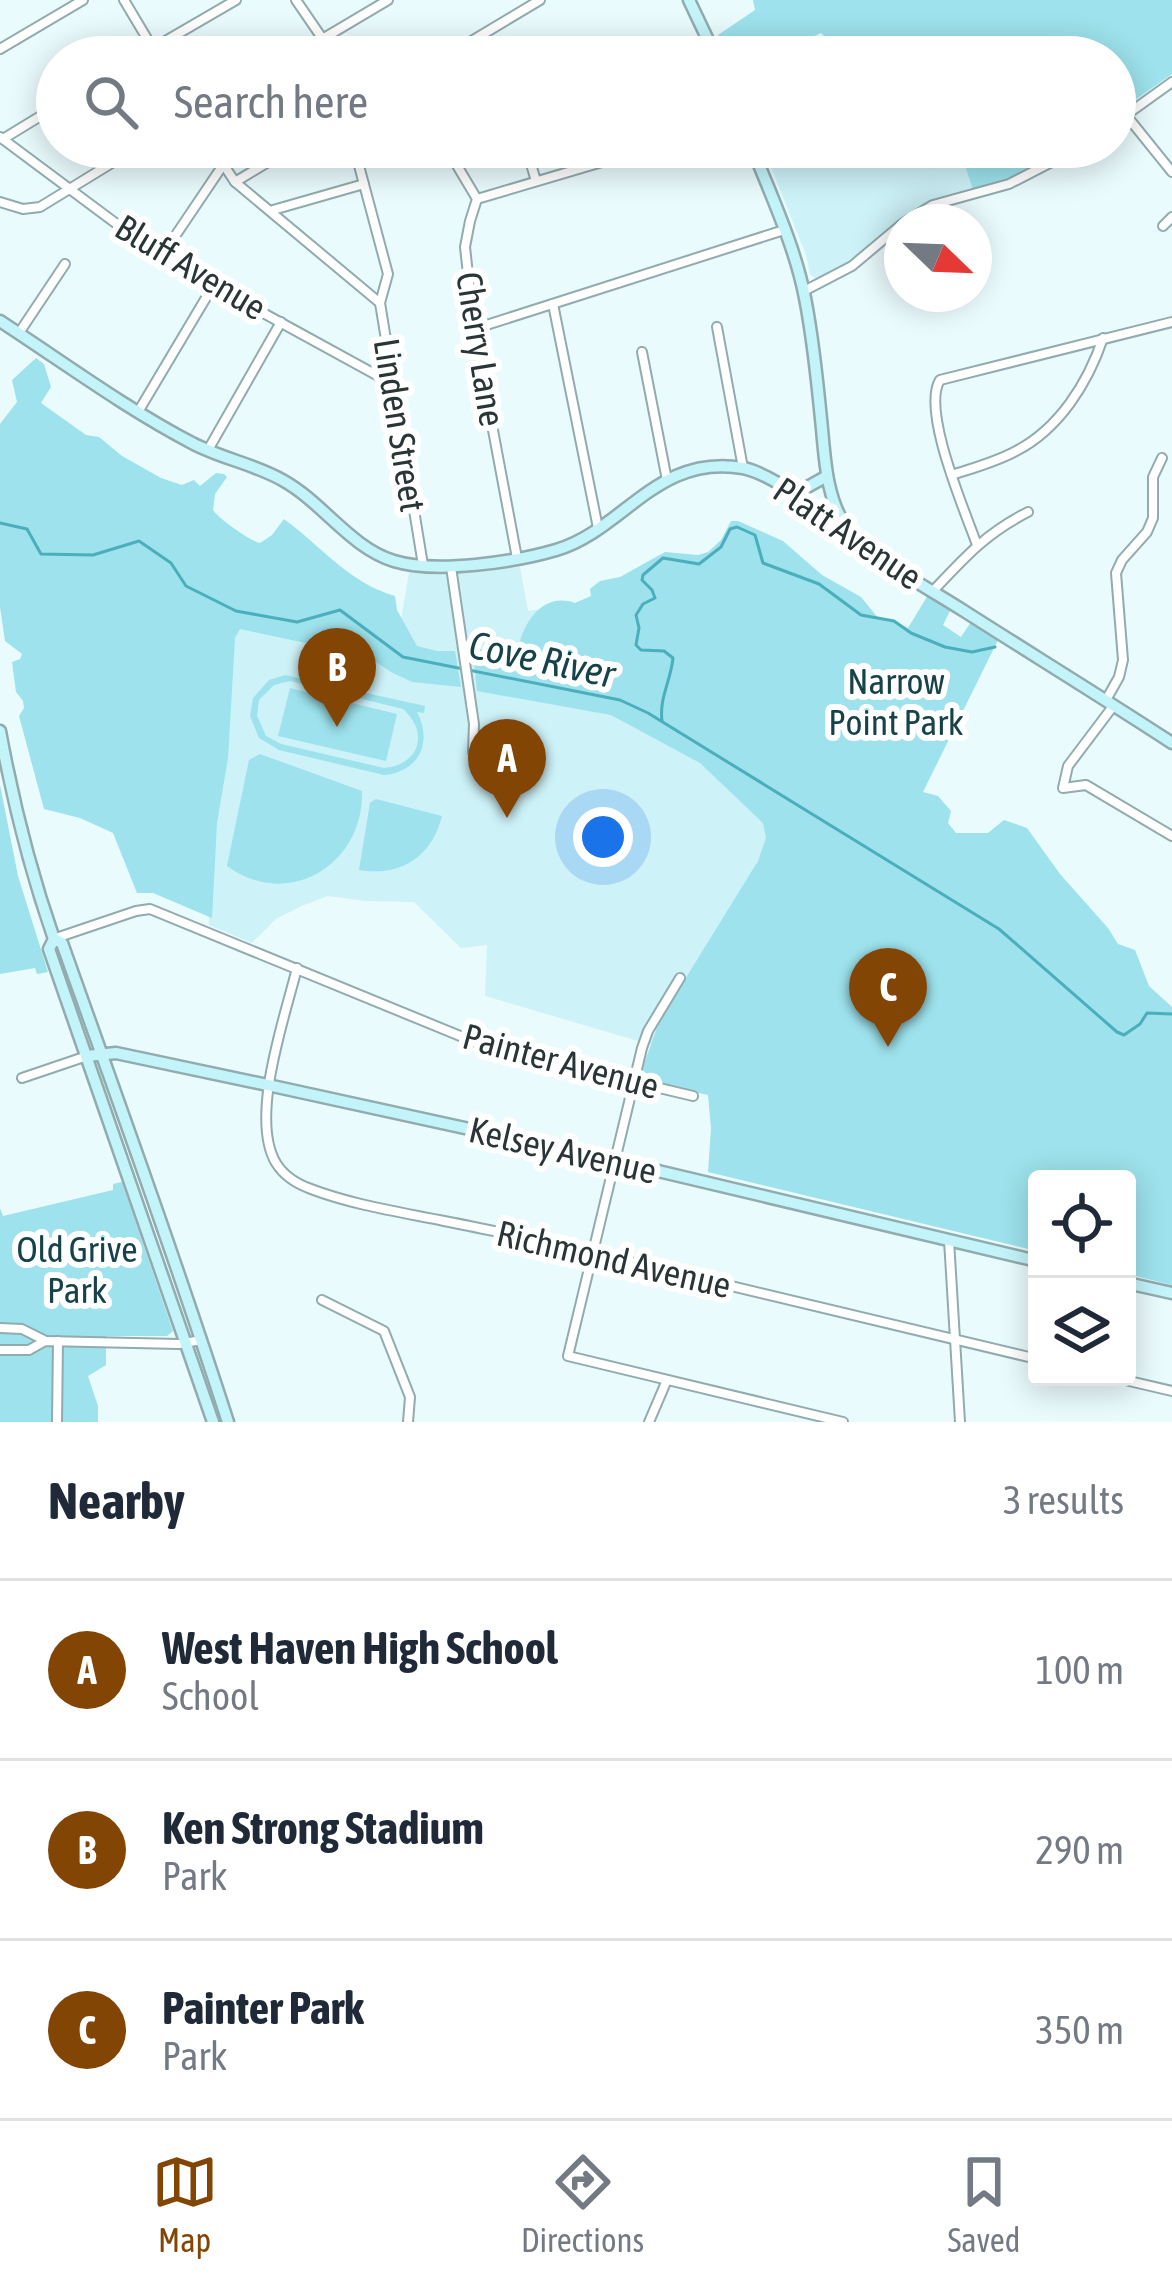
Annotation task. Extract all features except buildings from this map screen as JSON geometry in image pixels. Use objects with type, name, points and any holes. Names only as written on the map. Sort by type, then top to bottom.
[{"type":"main road","points":[[689,0],[706,36]]},
{"type":"main road","points":[[760,168],[804,291],[827,476],[836,509],[852,535]]},
{"type":"main road","name":"Platt Avenue","points":[[0,321],[208,452],[282,480],[374,552],[398,562],[451,566],[563,548],[667,480],[711,468],[743,468],[770,478],[873,553],[1172,743]]},
{"type":"main road","points":[[794,495],[827,476]]},
{"type":"main road","points":[[0,731],[23,841],[54,939],[49,949],[151,1190],[228,1422]]},
{"type":"main road","name":"Kelsey Avenue","points":[[94,1055],[119,1054],[268,1085],[1028,1259]]},
{"type":"main road","points":[[94,1055],[213,1422]]},
{"type":"main road","points":[[1136,1284],[1172,1293]]},
{"type":"street","points":[[0,49],[83,0]]},
{"type":"street","points":[[124,0],[145,36]]},
{"type":"street","points":[[180,36],[236,0]]},
{"type":"street","points":[[296,0],[322,36]]},
{"type":"street","points":[[329,36],[388,0]]},
{"type":"street","points":[[480,36],[540,0]]},
{"type":"street","points":[[1136,108],[1172,82]]},
{"type":"street","points":[[2,138],[36,118]]},
{"type":"street","points":[[1136,127],[1172,172]]},
{"type":"street","name":"Bluff Avenue","points":[[2,138],[36,164]]},
{"type":"street","name":"Bluff Avenue","points":[[42,168],[161,257],[391,382]]},
{"type":"street","points":[[0,202],[40,207],[104,168]]},
{"type":"street","points":[[161,257],[221,168]]},
{"type":"street","points":[[225,168],[235,182],[380,303]]},
{"type":"street","points":[[235,182],[258,168]]},
{"type":"street","name":"Linden Street","points":[[360,168],[388,274],[380,303],[423,565]]},
{"type":"street","points":[[459,168],[477,199],[580,168]]},
{"type":"street","points":[[532,168],[536,181]]},
{"type":"street","points":[[934,204],[1009,184],[1041,168]]},
{"type":"street","points":[[271,210],[364,184]]},
{"type":"street","name":"Cherry Lane","points":[[477,199],[465,248],[474,329],[517,558]]},
{"type":"street","points":[[1163,226],[1172,217]]},
{"type":"street","points":[[474,329],[784,230]]},
{"type":"street","points":[[804,291],[845,271],[884,239]]},
{"type":"street","points":[[19,334],[65,264]]},
{"type":"street","points":[[138,412],[213,286]]},
{"type":"street","points":[[554,304],[598,528]]},
{"type":"street","points":[[208,452],[281,322]]},
{"type":"street","points":[[977,545],[938,424],[934,389],[940,380],[1172,322]]},
{"type":"street","points":[[716,327],[743,468]]},
{"type":"street","points":[[952,475],[1014,452],[1044,431],[1078,392],[1103,338]]},
{"type":"street","points":[[642,352],[667,480]]},
{"type":"street","points":[[1162,458],[1154,477],[1154,518],[1116,573],[1123,660],[1119,677],[1110,702],[1068,766],[1063,788],[1086,785],[1172,836]]},
{"type":"street","points":[[932,591],[1000,526],[1028,512]]},
{"type":"street","points":[[451,566],[474,724],[473,752]]},
{"type":"street","name":"Painter Avenue","points":[[54,939],[150,909],[487,1047],[693,1096]]},
{"type":"street","name":"Richmond Avenue","points":[[297,968],[268,1085],[266,1132],[273,1158],[286,1175],[306,1187],[1028,1357]]},
{"type":"street","points":[[680,978],[648,1031],[568,1356],[843,1422]]},
{"type":"street","points":[[22,1078],[94,1055]]},
{"type":"street","points":[[950,1240],[960,1422]]},
{"type":"street","points":[[322,1300],[384,1331],[410,1397],[408,1422]]},
{"type":"street","points":[[0,1328],[28,1330],[45,1341]]},
{"type":"street","points":[[0,1350],[29,1350],[45,1341],[201,1340]]},
{"type":"street","points":[[57,1422],[58,1341]]},
{"type":"street","points":[[650,1422],[667,1380]]},
{"type":"street","points":[[1136,1383],[1172,1391]]},
{"type":"shaded area","points":[[771,168],[1018,168],[1008,178],[923,204],[884,204],[884,233],[849,262],[817,279],[810,274]]},
{"type":"shaded area","points":[[520,567],[528,611],[543,609],[803,761],[672,1051],[485,996],[487,945],[461,948],[414,902],[328,896],[276,919],[252,943],[209,925],[231,626],[399,632],[409,572]]},
{"type":"green space","points":[[753,0],[1172,0],[1172,74],[1136,99],[1136,36],[718,36],[755,10]]},
{"type":"green space","points":[[966,168],[1030,168],[1017,175],[973,190]]},
{"type":"green space","points":[[36,358],[44,364],[51,387],[41,403],[86,435],[99,437],[122,456],[182,485],[194,480],[200,486],[216,473],[224,474],[227,477],[215,494],[213,510],[227,523],[260,543],[284,519],[349,573],[395,596],[397,610],[417,646],[455,651],[461,687],[412,682],[367,656],[240,629],[235,638],[228,758],[217,823],[212,918],[153,893],[137,893],[113,833],[44,809],[19,716],[24,708],[16,692],[12,662],[22,654],[5,641],[0,607],[0,424],[17,402],[12,380]]},
{"type":"green space","name":"Narrow Point Park","points":[[731,521],[738,521],[783,541],[822,575],[861,597],[879,619],[908,628],[928,595],[951,609],[943,625],[961,637],[971,622],[999,638],[923,792],[938,796],[951,811],[948,823],[956,833],[988,833],[1004,820],[1027,828],[1118,944],[1135,950],[1149,986],[1172,1007],[1172,1285],[1136,1276],[1136,1170],[1028,1170],[1028,1249],[708,1172],[708,1095],[638,1080],[671,1002],[758,861],[766,838],[763,823],[700,763],[611,715],[477,691],[473,651],[520,641],[528,623],[547,604],[575,603],[591,596],[590,589],[600,581],[620,577],[665,552],[698,555],[721,540]]},
{"type":"green space","points":[[285,675],[425,706],[424,713],[417,712],[424,734],[420,754],[406,768],[384,775],[279,750],[259,738],[250,716],[253,698],[269,680]],"holes":[[[290,681],[403,709],[416,728],[417,746],[406,761],[384,768],[281,744],[266,736],[257,716],[259,700],[274,685]]]},
{"type":"green space","points":[[290,688],[397,714],[386,761],[278,736]]},
{"type":"green space","points":[[260,754],[362,791],[350,840],[337,859],[318,873],[275,884],[251,879],[227,866],[249,760]]},
{"type":"green space","points":[[0,785],[18,876],[48,972],[37,974],[35,968],[0,974]]},
{"type":"green space","points":[[376,799],[442,816],[431,843],[412,861],[388,870],[359,870],[370,803]]},
{"type":"green space","name":"Old Grive Park","points":[[122,1182],[173,1331],[167,1336],[106,1336],[106,1365],[88,1376],[98,1422],[0,1422],[0,1208],[3,1216],[113,1190],[113,1184]]},
{"type":"waterway","name":"Cove River","points":[[0,523],[27,529],[41,554],[93,555],[139,541],[171,563],[186,586],[236,611],[297,622],[340,610],[403,657],[620,700],[999,929],[1117,1032],[1124,1035],[1147,1013],[1172,1014]]},
{"type":"waterway","points":[[662,721],[673,658],[664,651],[641,650],[636,645],[636,615],[655,598],[643,575],[663,558],[699,564],[737,527],[755,535],[763,563],[819,584],[861,615],[894,621],[945,647],[972,652],[995,647]]},
{"type":"place","name":"Ken Strong Stadium","points":[[337,727]]},
{"type":"place","name":"West Haven High School","points":[[507,818]]},
{"type":"place","name":"Painter Park","points":[[888,1047]]}]
